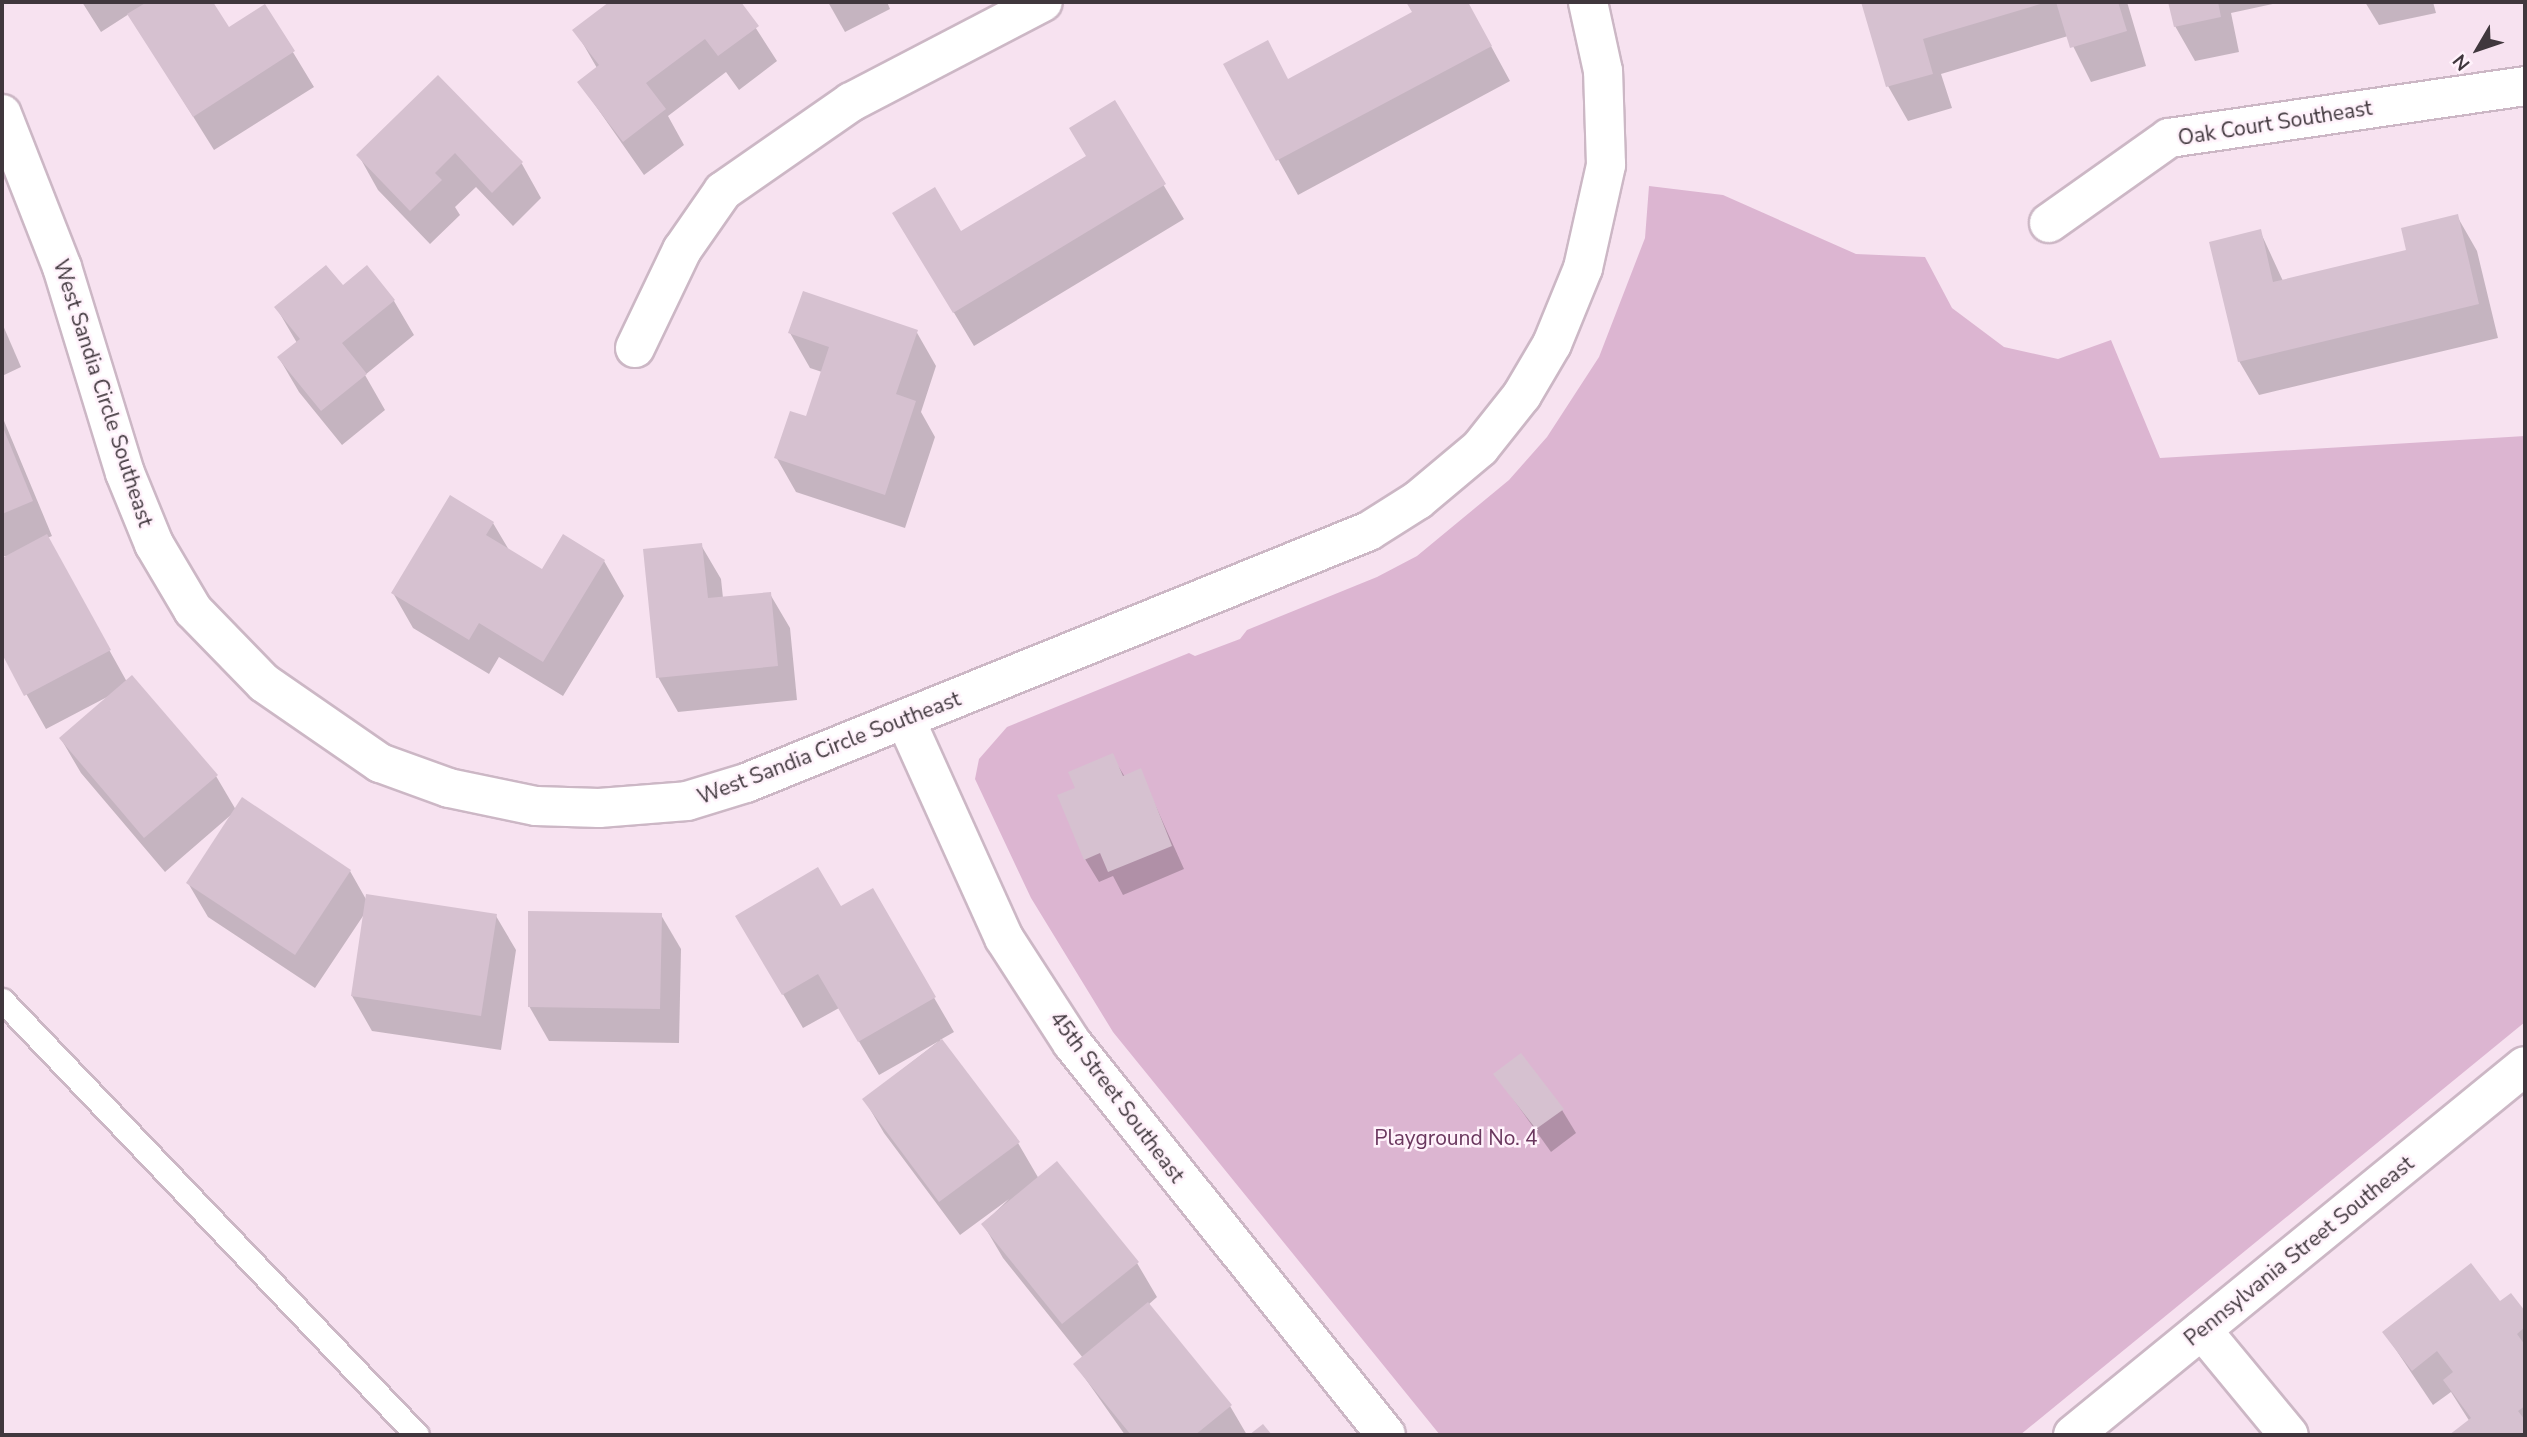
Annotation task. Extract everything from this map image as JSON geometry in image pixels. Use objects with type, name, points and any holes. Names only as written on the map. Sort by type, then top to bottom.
[{"type":"street","points":[[635,348],[682,250],[723,191],[851,102],[1043,2]]},
{"type":"street","name":"West Sandia Circle Southeast","points":[[2,114],[62,267],[125,473],[154,544],[193,610],[225,647],[314,721],[380,763],[449,788],[536,806],[599,808],[687,801],[906,721],[1369,531],[1418,499],[1480,448],[1522,395],[1546,354],[1583,268],[1605,165],[1603,71],[1588,2]]},
{"type":"street","name":"Oak Court Southeast","points":[[2049,223],[2169,138],[2525,86]]},
{"type":"street","name":"45th Street Southeast","points":[[906,721],[1004,938],[1072,1043],[1386,1435]]},
{"type":"street","name":"Pennsylvania Street Southeast","points":[[2073,1435],[2525,1066]]},
{"type":"street","points":[[2203,1330],[2289,1435]]},
{"type":"lane","points":[[2,1000],[417,1435]]},
{"type":"green space","name":"Playground No. 4","points":[[1649,186],[1723,195],[1856,254],[1925,257],[1952,308],[2004,347],[2058,359],[2111,340],[2160,458],[2525,436],[2525,1022],[2020,1435],[1440,1435],[1113,1032],[1031,898],[975,779],[979,759],[1007,727],[1189,653],[1195,656],[1240,639],[1247,630],[1377,577],[1417,556],[1509,480],[1547,437],[1599,357],[1645,238]]},
{"type":"building","points":[[147,2],[213,2],[229,27],[265,4],[295,51],[193,117],[127,14]]},
{"type":"building","points":[[609,2],[741,2],[759,26],[718,56],[705,39],[646,83],[666,109],[623,142],[577,82],[599,65],[572,30]]},
{"type":"building","points":[[1406,2],[1468,2],[1492,46],[1276,161],[1223,64],[1268,40],[1288,79],[1412,12]]},
{"type":"building","points":[[1861,2],[2047,2],[1923,39],[1933,74],[1886,87]]},
{"type":"building","points":[[2056,2],[2118,2],[2127,31],[2070,48]]},
{"type":"building","points":[[2168,2],[2218,2],[2221,17],[2174,27]]},
{"type":"building","points":[[438,75],[523,162],[492,193],[455,153],[435,173],[442,180],[410,211],[356,155]]},
{"type":"building","points":[[1115,100],[1166,184],[953,313],[892,213],[935,187],[961,231],[1086,156],[1069,128]]},
{"type":"building","points":[[2458,214],[2479,304],[2238,362],[2209,242],[2261,229],[2273,282],[2406,250],[2401,228]]},
{"type":"building","points":[[326,265],[343,285],[367,265],[395,300],[342,343],[367,374],[321,411],[277,357],[300,339],[274,307]]},
{"type":"building","points":[[803,291],[918,330],[896,394],[916,401],[885,495],[774,458],[790,411],[806,416],[829,347],[788,333]]},
{"type":"building","points":[[2,425],[33,501],[2,514]]},
{"type":"building","points":[[450,495],[494,522],[486,535],[542,569],[563,534],[605,560],[543,662],[479,623],[469,640],[391,593]]},
{"type":"building","points":[[47,534],[111,650],[24,696],[2,654],[2,558]]},
{"type":"building","points":[[702,543],[708,598],[771,592],[778,666],[656,678],[643,549]]},
{"type":"building","points":[[132,675],[218,775],[144,838],[59,738]]},
{"type":"building","points":[[1113,753],[1123,776],[1141,768],[1172,846],[1108,872],[1100,853],[1084,860],[1057,795],[1075,788],[1068,772]]},
{"type":"building","points":[[242,797],[351,870],[295,955],[186,883]]},
{"type":"building","points":[[818,867],[841,906],[873,888],[936,997],[858,1042],[818,974],[782,995],[735,916]]},
{"type":"building","points":[[366,894],[497,914],[481,1016],[351,996]]},
{"type":"building","points":[[528,911],[662,913],[660,1009],[528,1007]]},
{"type":"building","points":[[942,1039],[1020,1142],[939,1202],[862,1099]]},
{"type":"building","points":[[1521,1053],[1564,1109],[1536,1129],[1493,1074]]},
{"type":"building","points":[[1057,1161],[1139,1262],[1062,1324],[981,1224]]},
{"type":"building","points":[[2471,1263],[2500,1301],[2511,1293],[2525,1311],[2525,1327],[2517,1334],[2525,1345],[2525,1406],[2518,1411],[2525,1420],[2525,1435],[2449,1435],[2471,1418],[2443,1380],[2453,1372],[2437,1351],[2412,1371],[2382,1332]]},
{"type":"building","points":[[1148,1302],[1232,1405],[1195,1435],[1131,1435],[1073,1364]]},
{"type":"building","points":[[1263,1424],[1272,1435],[1249,1435]]}]
